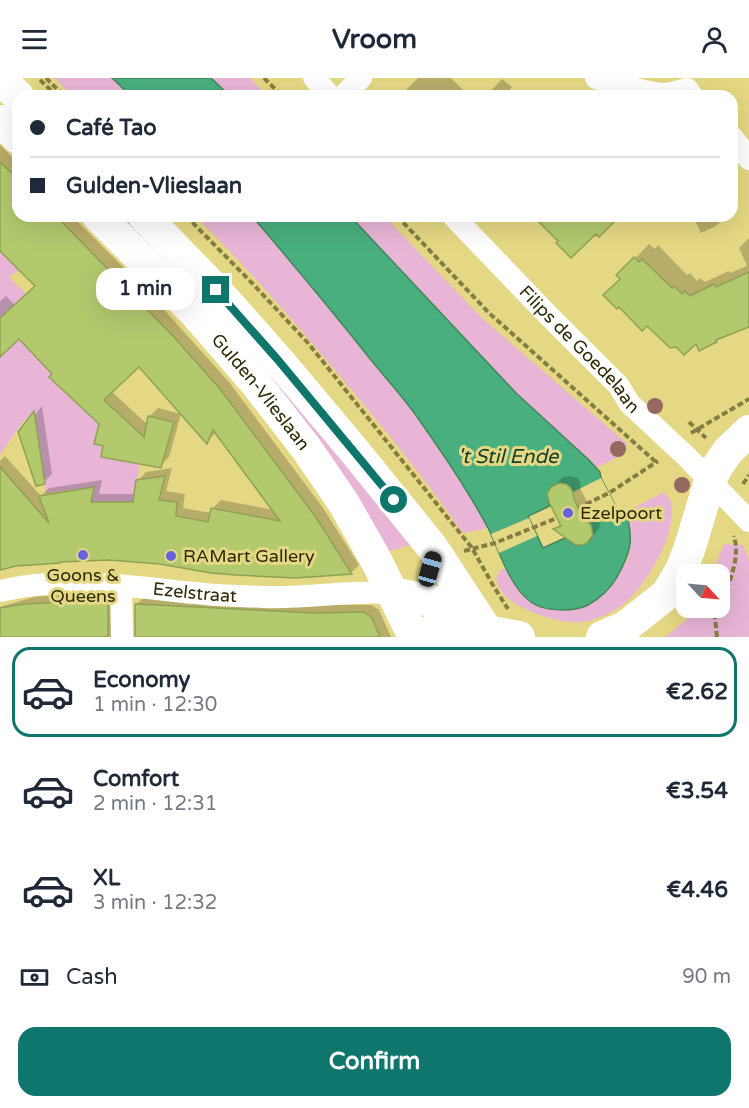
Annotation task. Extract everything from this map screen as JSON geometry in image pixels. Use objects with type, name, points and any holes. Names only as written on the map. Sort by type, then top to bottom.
[{"type":"main road","points":[[0,79],[12,90]]},
{"type":"main road","points":[[0,121],[12,132]]},
{"type":"main road","name":"Gulden-Vlieslaan","points":[[104,222],[195,313],[254,381],[306,448],[343,502],[376,560],[414,637]]},
{"type":"main road","name":"Gulden-Vlieslaan","points":[[150,222],[216,290],[278,360],[503,633]]},
{"type":"main road","points":[[700,564],[718,489],[717,467],[728,451],[749,431]]},
{"type":"main road","points":[[602,637],[625,627],[668,594],[718,489],[734,477],[749,457]]},
{"type":"main road","points":[[388,586],[412,582],[423,577],[430,569],[433,557],[432,547]]},
{"type":"main road","points":[[388,586],[432,601],[503,633]]},
{"type":"main road","points":[[639,637],[676,605]]},
{"type":"main road","points":[[426,637],[430,631],[449,624],[503,633]]},
{"type":"street","points":[[314,78],[325,90]]},
{"type":"street","points":[[349,90],[361,78]]},
{"type":"street","points":[[596,78],[643,90]]},
{"type":"street","points":[[738,145],[749,159]]},
{"type":"street","name":"Filips de Goedelaan","points":[[459,222],[618,385],[630,404],[718,489],[741,527]]},
{"type":"street","name":"Ezelstraat","points":[[0,591],[66,583],[268,597],[371,592],[388,586]]},
{"type":"street","points":[[121,586],[122,637]]},
{"type":"path","points":[[38,78],[51,90]]},
{"type":"path","points":[[46,78],[58,90]]},
{"type":"path","points":[[264,78],[276,90]]},
{"type":"path","points":[[192,222],[308,343],[472,548],[500,598],[503,633]]},
{"type":"path","points":[[403,222],[489,314],[656,462]]},
{"type":"path","points":[[578,508],[609,493],[656,462],[696,429],[749,399]]},
{"type":"path","points":[[689,422],[715,443]]},
{"type":"path","points":[[465,551],[495,543],[557,518]]},
{"type":"path","points":[[730,581],[741,527]]},
{"type":"path","points":[[716,618],[717,637]]},
{"type":"shaded area","points":[[54,78],[112,78],[125,90],[67,90]]},
{"type":"shaded area","points":[[211,78],[250,78],[262,90],[224,90]]},
{"type":"shaded area","points":[[118,222],[130,222],[163,254],[293,399],[412,545],[385,552]]},
{"type":"shaded area","points":[[201,222],[257,222],[421,421],[465,487],[488,528],[463,533],[380,424],[230,251]]},
{"type":"shaded area","points":[[356,222],[390,222],[483,319],[627,444],[624,454],[596,468],[516,393]]},
{"type":"shaded area","points":[[0,249],[21,269],[9,277],[46,314],[20,340],[52,374],[49,378],[140,460],[134,503],[91,502],[94,487],[46,493],[33,413],[27,420],[25,419],[0,455]]},
{"type":"shaded area","points":[[664,492],[671,501],[672,514],[663,547],[639,588],[617,609],[588,621],[565,622],[540,615],[511,601],[500,589],[496,577],[501,570],[506,568],[520,591],[535,605],[567,610],[589,603],[615,580],[628,558],[630,535],[626,512]]},
{"type":"shaded area","points":[[724,544],[743,545],[749,561],[749,637],[665,637],[687,618],[730,618],[730,564],[716,564]]},
{"type":"water","points":[[112,78],[211,78],[224,90],[125,90]]},
{"type":"water","name":"'t Stil Ende","points":[[257,222],[356,222],[516,393],[589,460],[600,472],[620,514],[626,512],[630,530],[628,553],[614,581],[604,593],[588,605],[567,610],[543,608],[523,595],[511,578],[473,501],[448,462],[404,399]],"holes":[[[564,483],[572,489],[573,498],[591,525],[593,535],[584,544],[573,544],[567,537],[543,548],[528,516],[550,506],[547,495],[555,485]]]},
{"type":"pier","points":[[601,478],[617,508],[590,523],[585,519],[573,498],[573,492]]},
{"type":"pier","points":[[529,518],[537,536],[499,553],[491,534]]},
{"type":"building","points":[[0,162],[12,173],[12,222],[62,222],[173,336],[221,390],[315,516],[352,574],[296,578],[236,575],[160,564],[109,560],[16,566],[0,570],[0,467],[49,523],[39,496],[94,487],[91,502],[133,502],[136,480],[165,476],[159,500],[177,502],[176,516],[208,522],[211,508],[280,521],[213,430],[207,444],[139,367],[104,400],[144,437],[148,416],[174,422],[161,468],[101,457],[103,446],[94,444],[99,424],[49,377],[52,374],[19,339],[0,357],[0,318],[35,286],[0,251]]},
{"type":"building","points":[[539,222],[614,222],[599,237],[596,234],[571,258],[556,243],[558,241]]},
{"type":"building","points":[[634,257],[639,262],[642,259],[672,288],[674,286],[682,294],[685,291],[690,296],[714,284],[716,287],[749,272],[749,327],[716,340],[717,342],[699,351],[696,344],[684,355],[676,347],[670,348],[647,326],[642,331],[619,307],[617,309],[603,295],[620,279],[616,275]]},
{"type":"building","points":[[34,411],[45,484],[36,486],[18,432]]},
{"type":"building","name":"Ezelpoort","points":[[559,483],[570,487],[584,519],[591,525],[593,535],[587,543],[576,545],[553,529],[561,526],[547,494],[551,487]]},
{"type":"building","points":[[108,602],[108,637],[0,637],[0,608],[24,604]]},
{"type":"building","points":[[135,604],[314,613],[364,612],[372,618],[380,637],[135,637]]},
{"type":"place","name":"Ezelpoort","points":[[568,513]]},
{"type":"place","name":"Goons & Queens","points":[[83,555]]},
{"type":"place","name":"RAMart Gallery","points":[[171,556]]},
{"type":"route","points":[[216,290],[278,360],[394,500]]}]
